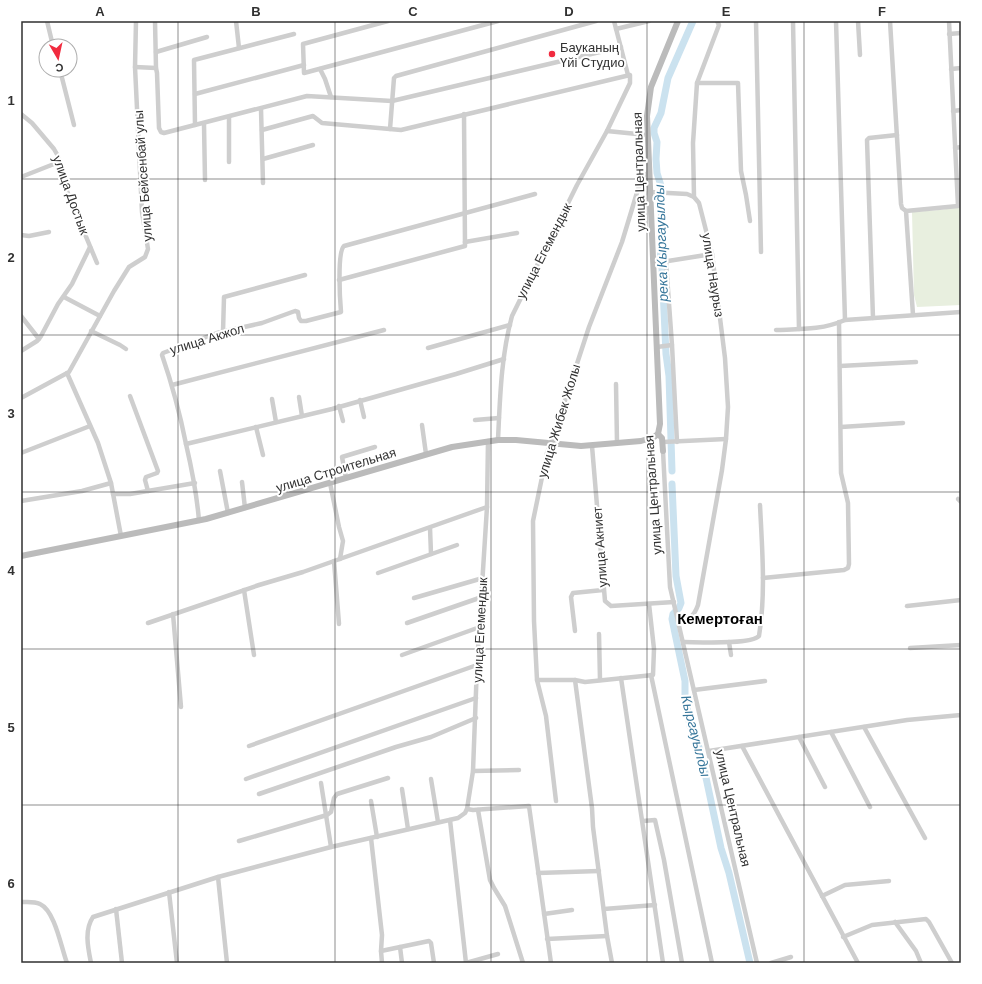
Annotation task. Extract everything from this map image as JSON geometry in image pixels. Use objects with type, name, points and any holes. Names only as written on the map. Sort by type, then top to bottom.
[{"type":"main road","name":"улица Центральная","points":[[663,451],[662,438],[658,434],[660,424],[659,346],[646,135],[651,87],[678,21]]},
{"type":"main road","name":"улица Строительная","points":[[21,556],[199,521],[452,447],[498,440],[592,446],[651,439],[658,434]]},
{"type":"street","points":[[47,21],[52,38]]},
{"type":"street","name":"улица Бейсенбай улы","points":[[67,373],[129,267],[145,257],[148,249],[142,212],[136,68],[136,21]]},
{"type":"street","points":[[155,21],[159,128],[161,132],[164,133],[204,124],[308,96],[392,101],[621,47]]},
{"type":"street","points":[[236,21],[239,48]]},
{"type":"street","points":[[388,21],[303,44],[304,73],[498,21]]},
{"type":"street","points":[[390,130],[394,78],[396,76],[596,21]]},
{"type":"street","points":[[262,130],[313,116],[322,123],[390,130],[409,128],[629,75],[614,21]]},
{"type":"street","points":[[616,29],[649,21]]},
{"type":"street","name":"улица Наурыз","points":[[679,619],[689,620],[693,616],[698,605],[722,470],[726,439],[728,407],[726,370],[712,254],[699,203],[694,196],[693,143],[697,83],[719,25],[717,21]]},
{"type":"street","points":[[756,21],[761,252]]},
{"type":"street","points":[[793,21],[799,329]]},
{"type":"street","points":[[836,21],[845,320]]},
{"type":"street","points":[[858,21],[860,55]]},
{"type":"street","points":[[890,21],[900,204],[906,211],[913,315]]},
{"type":"street","points":[[906,211],[958,206],[949,21]]},
{"type":"street","points":[[949,34],[961,33]]},
{"type":"street","points":[[195,125],[194,60],[294,34]]},
{"type":"street","points":[[156,52],[207,38]]},
{"type":"street","points":[[195,94],[304,65]]},
{"type":"street","points":[[136,68],[156,68]]},
{"type":"street","points":[[951,69],[961,68]]},
{"type":"street","points":[[320,69],[331,98]]},
{"type":"street","name":"улица Егемендык","points":[[498,440],[504,359],[510,325],[515,308],[577,185],[607,131],[630,83],[629,75]]},
{"type":"street","points":[[62,78],[74,125]]},
{"type":"street","points":[[697,83],[738,83],[740,171],[750,221]]},
{"type":"street","points":[[261,108],[263,183]]},
{"type":"street","points":[[953,111],[961,110]]},
{"type":"street","name":"улица Достык","points":[[21,114],[32,123],[54,149],[67,191],[97,263]]},
{"type":"street","points":[[464,114],[465,213],[465,246],[340,280],[340,254],[341,248],[344,246],[465,213],[535,194]]},
{"type":"street","points":[[229,117],[229,162]]},
{"type":"street","points":[[204,124],[205,180]]},
{"type":"street","points":[[607,131],[646,135]]},
{"type":"street","points":[[873,318],[867,140],[869,138],[897,135]]},
{"type":"street","points":[[262,159],[313,145]]},
{"type":"street","points":[[955,148],[961,147]]},
{"type":"street","points":[[21,177],[59,162]]},
{"type":"street","name":"улица Жибек Жолы","points":[[556,801],[546,716],[537,680],[534,613],[533,521],[547,453],[589,327],[622,242],[639,186],[649,171]]},
{"type":"street","points":[[650,192],[694,196]]},
{"type":"street","points":[[21,235],[29,236],[49,232]]},
{"type":"street","points":[[465,242],[517,233]]},
{"type":"street","points":[[21,351],[37,341],[39,338],[58,304],[72,284],[90,247]]},
{"type":"street","points":[[674,442],[671,345],[666,262],[712,254]]},
{"type":"street","points":[[223,332],[224,297],[305,275]]},
{"type":"street","name":"улица Акжол","points":[[199,521],[195,483],[172,385],[162,355],[163,353],[223,332],[262,323],[295,311],[298,312],[301,321],[341,312],[340,280]]},
{"type":"street","points":[[64,297],[100,316]]},
{"type":"street","points":[[776,330],[818,328],[845,320],[961,312]]},
{"type":"street","points":[[21,316],[39,338]]},
{"type":"street","points":[[763,578],[844,570],[848,568],[848,502],[841,473],[839,322]]},
{"type":"street","points":[[428,348],[510,325]]},
{"type":"street","points":[[172,385],[384,330]]},
{"type":"street","points":[[91,331],[126,349]]},
{"type":"street","points":[[659,346],[671,345]]},
{"type":"street","points":[[186,444],[302,416],[456,374],[504,359]]},
{"type":"street","points":[[840,366],[916,362]]},
{"type":"street","points":[[21,398],[67,373],[98,443],[111,483],[121,536]]},
{"type":"street","points":[[616,384],[617,443]]},
{"type":"street","points":[[130,396],[158,471],[157,473],[146,477],[145,480],[148,491]]},
{"type":"street","points":[[299,398],[302,416]]},
{"type":"street","points":[[272,399],[276,422]]},
{"type":"street","points":[[360,400],[364,417]]},
{"type":"street","points":[[339,406],[343,421]]},
{"type":"street","points":[[475,420],[499,418]]},
{"type":"street","points":[[841,427],[903,423]]},
{"type":"street","points":[[422,425],[426,454]]},
{"type":"street","points":[[21,453],[90,426]]},
{"type":"street","points":[[256,427],[263,455]]},
{"type":"street","points":[[663,442],[726,439]]},
{"type":"street","name":"улица Егемендык","points":[[450,820],[462,816],[467,809],[473,771],[477,665],[487,507],[488,441]]},
{"type":"street","name":"улица Акниет","points":[[592,446],[605,601],[611,606],[675,604]]},
{"type":"street","points":[[346,478],[342,457],[375,447]]},
{"type":"street","name":"улица Центральная","points":[[663,451],[670,587],[679,619],[757,963]]},
{"type":"street","points":[[220,471],[228,513]]},
{"type":"street","points":[[242,482],[245,508]]},
{"type":"street","points":[[21,501],[111,483]]},
{"type":"street","points":[[113,494],[125,495],[195,483]]},
{"type":"street","points":[[330,483],[343,541],[340,559]]},
{"type":"street","points":[[684,642],[729,642],[754,640],[759,636],[763,578],[760,505]]},
{"type":"street","points":[[148,622],[334,562],[487,507]]},
{"type":"street","points":[[430,528],[431,554]]},
{"type":"street","points":[[378,573],[457,545]]},
{"type":"street","points":[[334,562],[339,624]]},
{"type":"street","points":[[414,598],[483,578]]},
{"type":"street","points":[[244,590],[254,655]]},
{"type":"street","points":[[575,631],[571,597],[573,593],[603,590]]},
{"type":"street","points":[[407,623],[482,597]]},
{"type":"street","points":[[907,606],[961,600]]},
{"type":"street","points":[[649,604],[654,649],[653,675],[651,675],[712,963]]},
{"type":"street","points":[[173,614],[181,707]]},
{"type":"street","points":[[402,655],[480,627]]},
{"type":"street","points":[[599,634],[600,680]]},
{"type":"street","points":[[729,642],[731,656]]},
{"type":"street","points":[[910,648],[961,645]]},
{"type":"street","points":[[249,746],[477,665]]},
{"type":"street","points":[[537,680],[575,680],[585,682],[651,675]]},
{"type":"street","points":[[621,678],[663,963]]},
{"type":"street","points":[[575,680],[607,936],[612,963]]},
{"type":"street","points":[[694,690],[765,681]]},
{"type":"street","points":[[246,779],[476,698]]},
{"type":"street","points":[[709,751],[907,720],[961,715]]},
{"type":"street","points":[[259,794],[396,747],[431,737],[476,718]]},
{"type":"street","points":[[864,727],[925,838]]},
{"type":"street","points":[[831,732],[870,807]]},
{"type":"street","points":[[799,737],[825,787]]},
{"type":"street","points":[[742,746],[858,963]]},
{"type":"street","points":[[473,771],[519,770]]},
{"type":"street","points":[[239,841],[327,815],[331,812],[334,798],[337,794],[388,778]]},
{"type":"street","points":[[431,779],[438,822]]},
{"type":"street","points":[[322,782],[331,847]]},
{"type":"street","points":[[402,789],[408,829]]},
{"type":"street","points":[[371,801],[377,837]]},
{"type":"street","points":[[467,809],[478,810],[529,806],[551,963]]},
{"type":"street","points":[[478,810],[490,880],[505,906],[523,963]]},
{"type":"street","points":[[91,963],[87,942],[91,920],[93,917],[218,877],[331,847],[450,820],[466,963],[498,954]]},
{"type":"street","points":[[643,821],[655,820],[664,860],[682,963]]},
{"type":"street","points":[[371,838],[382,935],[382,963]]},
{"type":"street","points":[[538,873],[599,870]]},
{"type":"street","points":[[218,877],[227,963]]},
{"type":"street","points":[[822,896],[846,885],[889,881]]},
{"type":"street","points":[[169,892],[177,963]]},
{"type":"street","points":[[21,902],[37,902],[46,908],[54,922],[67,963]]},
{"type":"street","points":[[604,909],[655,905]]},
{"type":"street","points":[[116,909],[122,963]]},
{"type":"street","points":[[544,914],[572,910]]},
{"type":"street","points":[[844,936],[867,926],[926,920],[929,922],[952,963]]},
{"type":"street","points":[[895,922],[916,951],[921,963]]},
{"type":"street","points":[[547,939],[607,936]]},
{"type":"street","points":[[381,952],[430,941],[434,963]]},
{"type":"street","points":[[400,947],[402,963]]},
{"type":"street","points":[[771,963],[791,956]]},
{"type":"green space","points":[[961,207],[961,305],[917,307],[914,295],[912,212]]},
{"type":"waterway","name":"река Кыргауылды","points":[[672,471],[669,376],[666,354],[662,267],[660,260],[663,232],[661,203],[662,189],[657,173],[657,142],[654,128],[661,113],[668,78],[693,21]]},
{"type":"waterway","name":"Кыргауылды","points":[[672,484],[676,576],[681,603],[679,608],[673,614],[672,619],[685,681],[685,695],[690,726],[695,733],[702,759],[721,848],[729,873],[750,963]]},
{"type":"place","name":"Бауканың Үйі Студио","points":[[552,54]]},
{"type":"district","name":"Кемертоған","points":[[720,618]]}]
